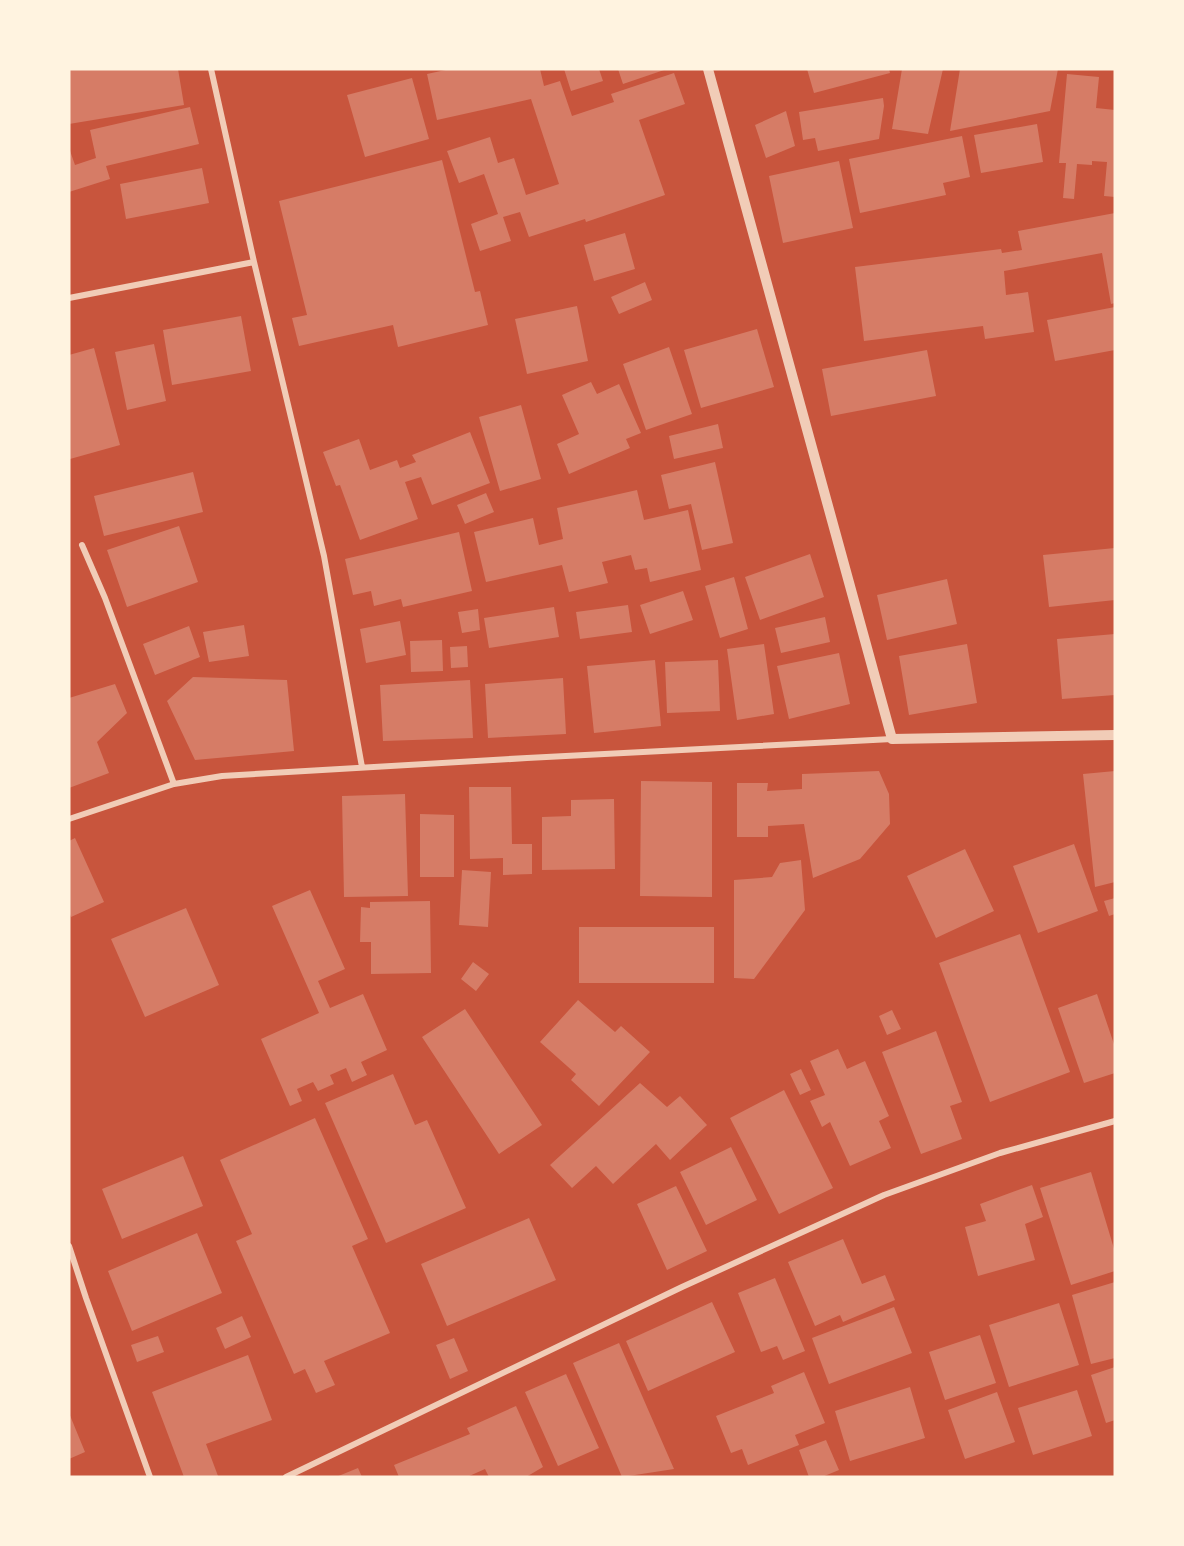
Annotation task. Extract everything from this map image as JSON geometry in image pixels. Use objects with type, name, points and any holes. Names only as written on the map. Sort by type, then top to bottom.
[{"type":"street","points":[[212,69],[254,262],[324,556],[362,767]]},
{"type":"street","points":[[708,69],[892,739]]},
{"type":"street","points":[[69,298],[254,262]]},
{"type":"street","points":[[82,545],[105,598],[174,784]]},
{"type":"street","points":[[69,819],[174,784],[222,776],[892,739],[1115,735]]},
{"type":"street","points":[[286,1477],[682,1287],[884,1195],[1000,1153],[1115,1121]]},
{"type":"street","points":[[69,1246],[150,1477]]},
{"type":"building","points":[[69,69],[178,69],[184,105],[69,124]]},
{"type":"building","points":[[450,69],[540,69],[544,86],[560,81],[572,116],[614,102],[611,94],[674,73],[685,104],[639,120],[665,195],[586,222],[585,219],[529,237],[520,212],[503,217],[511,241],[480,251],[471,224],[498,214],[484,174],[459,183],[447,151],[490,137],[498,163],[514,158],[526,195],[559,184],[531,99],[437,120],[427,74]]},
{"type":"building","points":[[564,69],[599,69],[603,81],[571,91]]},
{"type":"building","points":[[618,69],[667,69],[623,84]]},
{"type":"building","points":[[807,69],[889,69],[890,73],[814,93]]},
{"type":"building","points":[[902,69],[943,69],[928,134],[892,129]]},
{"type":"building","points":[[960,69],[1058,69],[1050,111],[950,131]]},
{"type":"building","points":[[1067,74],[1099,77],[1096,108],[1115,110],[1115,197],[1104,196],[1107,162],[1092,161],[1092,165],[1077,164],[1074,199],[1063,198],[1066,163],[1059,163]]},
{"type":"building","points":[[412,78],[429,139],[365,157],[347,95]]},
{"type":"building","points":[[883,98],[879,139],[818,151],[815,138],[803,140],[799,112]]},
{"type":"building","points":[[190,107],[199,144],[106,166],[110,179],[69,192],[69,148],[75,165],[96,158],[90,130]]},
{"type":"building","points":[[786,111],[795,146],[766,158],[755,125]]},
{"type":"building","points":[[1037,124],[1043,162],[981,173],[974,135]]},
{"type":"building","points":[[962,136],[970,177],[943,183],[946,195],[860,213],[849,159]]},
{"type":"building","points":[[442,160],[475,292],[480,291],[488,325],[398,347],[393,325],[299,346],[292,318],[307,315],[279,201]]},
{"type":"building","points":[[839,161],[853,228],[783,243],[769,176]]},
{"type":"building","points":[[202,168],[209,203],[126,219],[120,184]]},
{"type":"building","points":[[1115,213],[1115,303],[1111,304],[1102,253],[1004,271],[1006,295],[1028,292],[1034,332],[985,339],[983,326],[864,341],[855,267],[1001,249],[1002,253],[1022,250],[1018,231]]},
{"type":"building","points":[[625,233],[635,269],[594,281],[584,245]]},
{"type":"building","points":[[645,282],[652,300],[619,314],[611,297]]},
{"type":"building","points":[[577,306],[588,361],[527,374],[515,319]]},
{"type":"building","points":[[1115,307],[1115,350],[1055,361],[1047,320]]},
{"type":"building","points":[[241,316],[251,371],[172,385],[163,330]]},
{"type":"building","points":[[757,329],[774,387],[701,408],[684,350]]},
{"type":"building","points":[[154,344],[166,401],[127,410],[115,352]]},
{"type":"building","points":[[669,347],[692,414],[646,430],[623,364]]},
{"type":"building","points":[[94,348],[120,445],[70,459],[69,355]]},
{"type":"building","points":[[927,350],[936,396],[831,416],[822,369]]},
{"type":"building","points":[[591,382],[597,394],[619,384],[641,433],[626,439],[630,448],[569,474],[557,444],[579,434],[562,395]]},
{"type":"building","points":[[521,405],[541,479],[500,491],[479,417]]},
{"type":"building","points":[[718,424],[723,448],[674,459],[669,436]]},
{"type":"building","points":[[470,432],[490,483],[432,505],[421,477],[405,482],[418,519],[360,540],[340,485],[336,486],[323,452],[359,439],[370,470],[397,460],[400,468],[416,462],[412,455]]},
{"type":"building","points":[[715,462],[733,543],[702,550],[691,504],[669,509],[661,475]]},
{"type":"building","points":[[193,472],[203,512],[104,536],[94,496]]},
{"type":"building","points":[[637,490],[644,520],[688,510],[701,570],[650,582],[647,568],[635,570],[631,555],[602,562],[608,583],[569,592],[562,565],[486,582],[474,532],[533,518],[539,545],[563,539],[557,508]]},
{"type":"building","points":[[486,493],[494,512],[465,524],[457,505]]},
{"type":"building","points":[[179,526],[198,582],[127,607],[107,550]]},
{"type":"building","points":[[459,532],[472,591],[403,607],[401,599],[374,606],[371,591],[353,595],[345,559]]},
{"type":"building","points":[[1115,548],[1115,600],[1049,607],[1043,555]]},
{"type":"building","points":[[810,554],[824,597],[760,620],[745,577]]},
{"type":"building","points":[[734,577],[748,629],[720,638],[705,586]]},
{"type":"building","points":[[947,579],[957,624],[887,640],[877,595]]},
{"type":"building","points":[[683,591],[693,620],[650,634],[640,605]]},
{"type":"building","points":[[628,605],[632,632],[580,639],[576,612]]},
{"type":"building","points":[[554,607],[559,637],[489,648],[484,618]]},
{"type":"building","points":[[478,609],[480,630],[462,633],[458,612]]},
{"type":"building","points":[[825,617],[830,642],[781,653],[775,628]]},
{"type":"building","points":[[400,621],[406,655],[366,663],[360,629]]},
{"type":"building","points":[[244,625],[249,656],[209,662],[203,632]]},
{"type":"building","points":[[189,626],[200,657],[155,675],[143,644]]},
{"type":"building","points":[[1115,634],[1115,695],[1062,699],[1057,639]]},
{"type":"building","points":[[442,640],[443,671],[411,672],[410,641]]},
{"type":"building","points":[[764,644],[774,714],[737,720],[727,649]]},
{"type":"building","points":[[967,644],[977,703],[909,715],[899,656]]},
{"type":"building","points":[[467,646],[468,667],[451,668],[450,647]]},
{"type":"building","points":[[839,653],[850,704],[789,719],[777,666]]},
{"type":"building","points":[[655,660],[661,726],[594,733],[587,666]]},
{"type":"building","points":[[718,660],[720,711],[667,713],[665,662]]},
{"type":"building","points":[[193,677],[287,680],[294,751],[195,760],[167,701]]},
{"type":"building","points":[[563,678],[566,734],[488,738],[485,684]]},
{"type":"building","points":[[470,680],[473,738],[383,741],[380,685]]},
{"type":"building","points":[[115,684],[127,713],[97,742],[109,773],[69,788],[69,698]]},
{"type":"building","points":[[879,771],[889,794],[890,824],[860,859],[813,878],[804,824],[768,826],[768,837],[737,837],[737,783],[768,783],[767,791],[802,789],[802,774]]},
{"type":"building","points":[[1115,771],[1115,882],[1095,887],[1083,774]]},
{"type":"building","points":[[641,781],[712,782],[712,897],[640,896]]},
{"type":"building","points":[[469,787],[511,787],[512,844],[532,844],[532,874],[503,875],[503,858],[470,859]]},
{"type":"building","points":[[405,794],[408,896],[344,897],[342,796]]},
{"type":"building","points":[[614,799],[615,869],[542,870],[542,817],[571,816],[571,800]]},
{"type":"building","points":[[420,814],[454,815],[454,877],[420,877]]},
{"type":"building","points":[[75,838],[104,902],[71,917],[69,912],[69,841]]},
{"type":"building","points":[[1074,844],[1098,911],[1038,933],[1013,866]]},
{"type":"building","points":[[965,849],[994,911],[936,938],[907,876]]},
{"type":"building","points":[[801,860],[805,910],[754,979],[734,978],[734,880],[772,877],[780,863]]},
{"type":"building","points":[[462,870],[491,872],[488,927],[459,925]]},
{"type":"building","points":[[310,890],[345,969],[318,981],[330,1008],[363,994],[387,1050],[361,1062],[367,1075],[352,1082],[346,1068],[330,1075],[334,1084],[318,1091],[313,1082],[297,1089],[302,1101],[290,1106],[261,1039],[319,1013],[272,906]]},
{"type":"building","points":[[1115,898],[1115,914],[1109,916],[1104,901]]},
{"type":"building","points":[[430,901],[431,973],[371,974],[371,942],[360,942],[361,907],[370,908],[370,902]]},
{"type":"building","points":[[186,908],[219,985],[145,1017],[111,939]]},
{"type":"building","points":[[579,927],[714,927],[714,983],[579,983]]},
{"type":"building","points":[[1020,934],[1070,1072],[990,1102],[939,963]]},
{"type":"building","points":[[473,962],[489,974],[476,991],[461,979]]},
{"type":"building","points":[[1097,994],[1115,1047],[1115,1073],[1084,1083],[1058,1008]]},
{"type":"building","points":[[578,1000],[615,1032],[621,1026],[650,1052],[599,1106],[571,1080],[576,1074],[540,1042]]},
{"type":"building","points":[[465,1009],[542,1125],[499,1154],[422,1037]]},
{"type":"building","points":[[892,1010],[901,1029],[887,1035],[879,1016]]},
{"type":"building","points":[[936,1031],[962,1102],[950,1106],[962,1139],[921,1154],[882,1052]]},
{"type":"building","points":[[838,1049],[847,1069],[865,1061],[889,1116],[879,1121],[891,1148],[850,1166],[830,1122],[822,1127],[810,1101],[825,1095],[810,1061]]},
{"type":"building","points":[[801,1069],[811,1090],[800,1095],[790,1074]]},
{"type":"building","points":[[393,1074],[415,1125],[427,1120],[466,1208],[386,1243],[325,1103]]},
{"type":"building","points":[[640,1083],[667,1107],[680,1096],[707,1125],[670,1160],[656,1144],[613,1184],[596,1166],[572,1188],[550,1165]]},
{"type":"building","points":[[784,1090],[833,1188],[779,1214],[730,1118]]},
{"type":"building","points":[[315,1118],[368,1239],[352,1246],[390,1333],[324,1361],[335,1385],[316,1393],[305,1369],[294,1374],[236,1241],[252,1234],[220,1160]]},
{"type":"building","points":[[731,1147],[757,1200],[706,1225],[680,1172]]},
{"type":"building","points":[[183,1156],[203,1206],[122,1239],[102,1189]]},
{"type":"building","points":[[1091,1172],[1115,1252],[1115,1271],[1071,1285],[1040,1188]]},
{"type":"building","points":[[1032,1185],[1043,1217],[1025,1224],[1035,1260],[978,1276],[965,1227],[986,1221],[980,1204]]},
{"type":"building","points":[[676,1186],[707,1251],[667,1270],[637,1204]]},
{"type":"building","points":[[529,1218],[556,1280],[447,1326],[421,1264]]},
{"type":"building","points":[[197,1233],[222,1293],[132,1331],[108,1271]]},
{"type":"building","points":[[843,1239],[862,1284],[885,1275],[895,1300],[843,1322],[840,1315],[815,1326],[788,1262]]},
{"type":"building","points":[[775,1278],[805,1351],[783,1360],[777,1346],[761,1352],[738,1293]]},
{"type":"building","points":[[1115,1282],[1115,1358],[1091,1364],[1072,1295]]},
{"type":"building","points":[[712,1302],[735,1352],[648,1391],[626,1341]]},
{"type":"building","points":[[1059,1303],[1079,1365],[1009,1387],[989,1325]]},
{"type":"building","points":[[894,1307],[912,1353],[829,1384],[812,1338]]},
{"type":"building","points":[[242,1316],[251,1337],[225,1349],[216,1328]]},
{"type":"building","points":[[980,1335],[996,1383],[945,1400],[929,1352]]},
{"type":"building","points":[[158,1336],[164,1352],[137,1362],[131,1345]]},
{"type":"building","points":[[454,1338],[468,1371],[450,1379],[436,1345]]},
{"type":"building","points":[[619,1343],[674,1469],[622,1477],[573,1363]]},
{"type":"building","points":[[248,1355],[272,1420],[206,1444],[218,1476],[184,1477],[152,1392]]},
{"type":"building","points":[[1115,1367],[1115,1420],[1106,1423],[1091,1375]]},
{"type":"building","points":[[804,1372],[825,1423],[795,1435],[799,1445],[748,1465],[742,1449],[731,1453],[716,1416],[774,1393],[771,1386]]},
{"type":"building","points":[[566,1374],[599,1448],[558,1466],[525,1392]]},
{"type":"building","points":[[910,1387],[925,1438],[850,1461],[835,1411]]},
{"type":"building","points":[[1077,1390],[1092,1436],[1033,1455],[1018,1408]]},
{"type":"building","points":[[997,1392],[1015,1442],[965,1459],[948,1410]]},
{"type":"building","points":[[516,1406],[543,1467],[526,1477],[489,1477],[485,1469],[467,1477],[399,1477],[394,1465],[470,1434],[467,1428]]},
{"type":"building","points":[[69,1413],[85,1452],[69,1459]]},
{"type":"building","points":[[826,1440],[839,1470],[822,1477],[809,1477],[799,1450]]},
{"type":"building","points":[[358,1468],[362,1477],[336,1477]]}]
